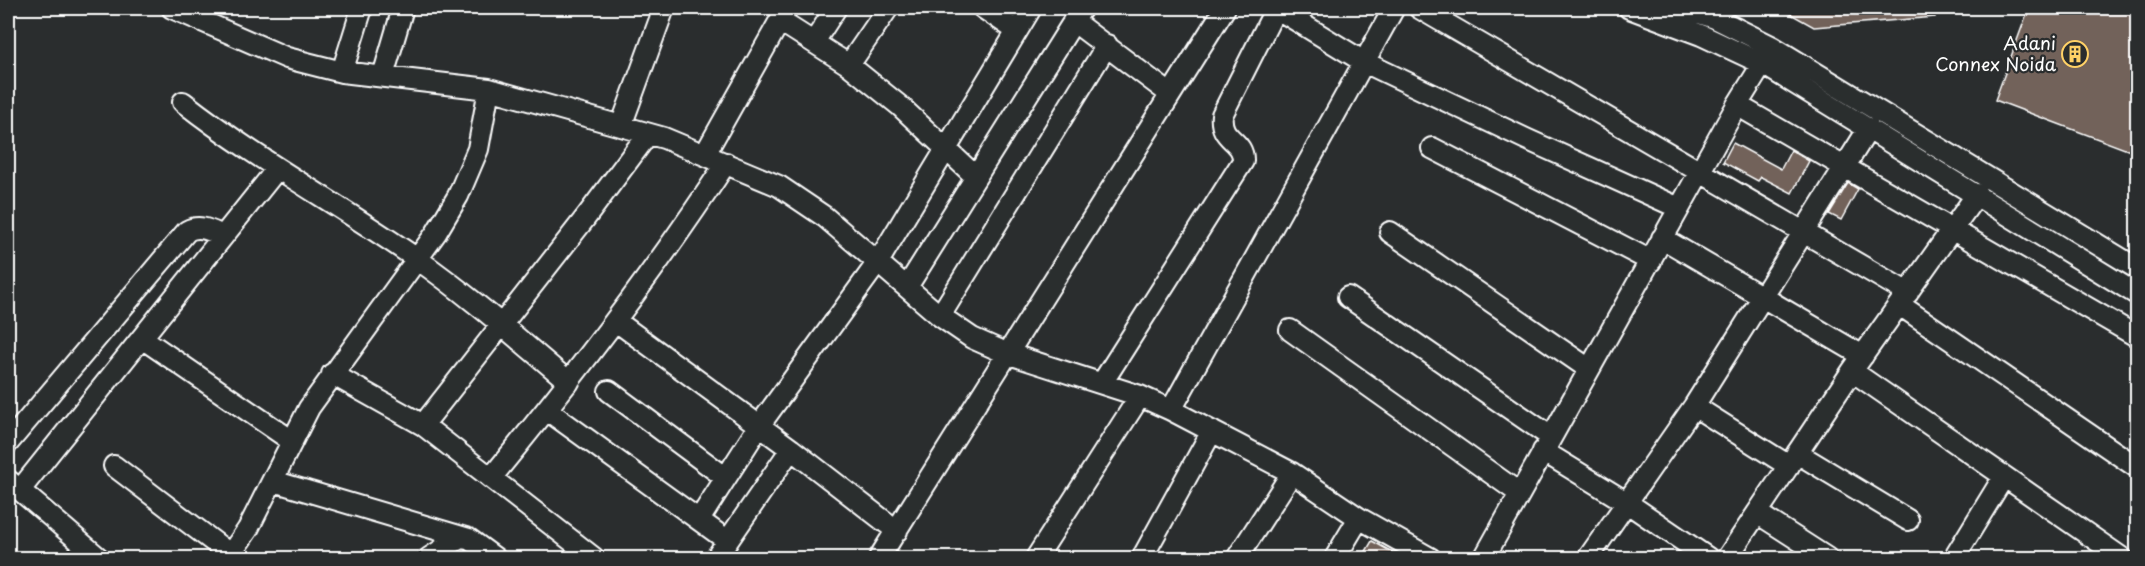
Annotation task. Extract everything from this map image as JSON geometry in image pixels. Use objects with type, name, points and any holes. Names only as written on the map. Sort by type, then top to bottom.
[{"type":"street","points":[[172,8],[203,14],[288,58],[342,72],[489,89],[648,134],[705,154],[779,186],[825,217],[940,316],[972,338],[1006,353],[1140,396],[1171,410],[1292,473],[1359,518],[1430,558]]},
{"type":"street","points":[[342,72],[362,8]]},
{"type":"street","points":[[383,76],[403,8]]},
{"type":"street","points":[[621,126],[664,8]]},
{"type":"street","points":[[814,42],[836,8]]},
{"type":"street","points":[[849,65],[888,8]]},
{"type":"street","points":[[982,8],[1017,31]]},
{"type":"street","points":[[699,520],[759,426],[878,262],[1031,8]]},
{"type":"street","points":[[879,558],[1225,8]]},
{"type":"street","points":[[1102,383],[1243,161],[1243,154],[1239,147],[1220,126],[1222,115],[1276,8],[1364,62],[1504,129],[1679,208]]},
{"type":"street","points":[[1171,410],[1394,8]]},
{"type":"street","points":[[1419,8],[1803,230],[1904,299],[2138,468]]},
{"type":"street","points":[[1629,8],[1701,35],[1763,64],[2138,295]]},
{"type":"street","points":[[1683,8],[1715,18],[1773,47],[2138,269]]},
{"type":"street","points":[[705,154],[783,14],[814,42],[849,65],[976,177]]},
{"type":"street","points":[[907,287],[1077,14],[1107,45],[1170,94]]},
{"type":"street","points":[[940,316],[1107,45]]},
{"type":"street","points":[[1484,558],[1737,105],[1773,47]]},
{"type":"street","points":[[114,466],[230,557],[273,481],[309,408],[436,233],[462,187],[478,149],[489,89]]},
{"type":"street","points":[[183,102],[227,136],[417,259],[502,324],[569,382]]},
{"type":"street","points":[[1737,105],[2138,337]]},
{"type":"street","points":[[1588,558],[1694,406],[1869,128]]},
{"type":"street","points":[[423,425],[648,134]]},
{"type":"street","points":[[1432,148],[1651,261]]},
{"type":"street","points":[[491,478],[616,321],[678,236],[726,163]]},
{"type":"street","points":[[99,558],[14,485],[142,338],[277,168]]},
{"type":"street","points":[[1727,558],[1858,363],[1977,194]]},
{"type":"street","points":[[8,443],[187,231],[194,227],[204,228],[223,236]]},
{"type":"street","points":[[1390,232],[1589,369]]},
{"type":"street","points":[[1662,238],[1763,296],[1858,363],[2003,478],[2122,558]]},
{"type":"street","points":[[1348,297],[1626,502],[1708,558]]},
{"type":"street","points":[[616,321],[791,449],[897,531]]},
{"type":"street","points":[[1290,330],[1520,493]]},
{"type":"street","points":[[142,338],[292,441]]},
{"type":"street","points":[[332,374],[423,425],[594,558]]},
{"type":"street","points":[[609,391],[726,478]]},
{"type":"street","points":[[1036,558],[1140,396]]},
{"type":"street","points":[[1694,406],[1908,520]]},
{"type":"street","points":[[547,410],[728,541]]},
{"type":"street","points":[[1142,558],[1212,431]]},
{"type":"street","points":[[716,558],[791,449]]},
{"type":"street","points":[[1238,558],[1292,473]]},
{"type":"street","points":[[1954,558],[2003,478]]},
{"type":"street","points":[[273,481],[469,539],[495,558]]},
{"type":"street","points":[[1757,513],[1827,558]]},
{"type":"street","points":[[1335,558],[1359,518]]},
{"type":"street","points":[[429,558],[460,538],[469,539]]},
{"type":"building","points":[[1780,8],[1934,8],[1935,17],[1814,27]]},
{"type":"building","name":"Adani Connex Noida","points":[[2029,8],[2138,8],[2138,154],[1995,100]]},
{"type":"building","points":[[1733,143],[1781,169],[1791,150],[1809,161],[1792,193],[1761,177],[1758,181],[1723,162]]},
{"type":"building","points":[[1848,183],[1858,189],[1841,220],[1829,214]]},
{"type":"building","points":[[1372,541],[1403,558],[1362,558]]},
{"type":"place","name":"Adani Connex Noida","points":[[2075,54]]}]
